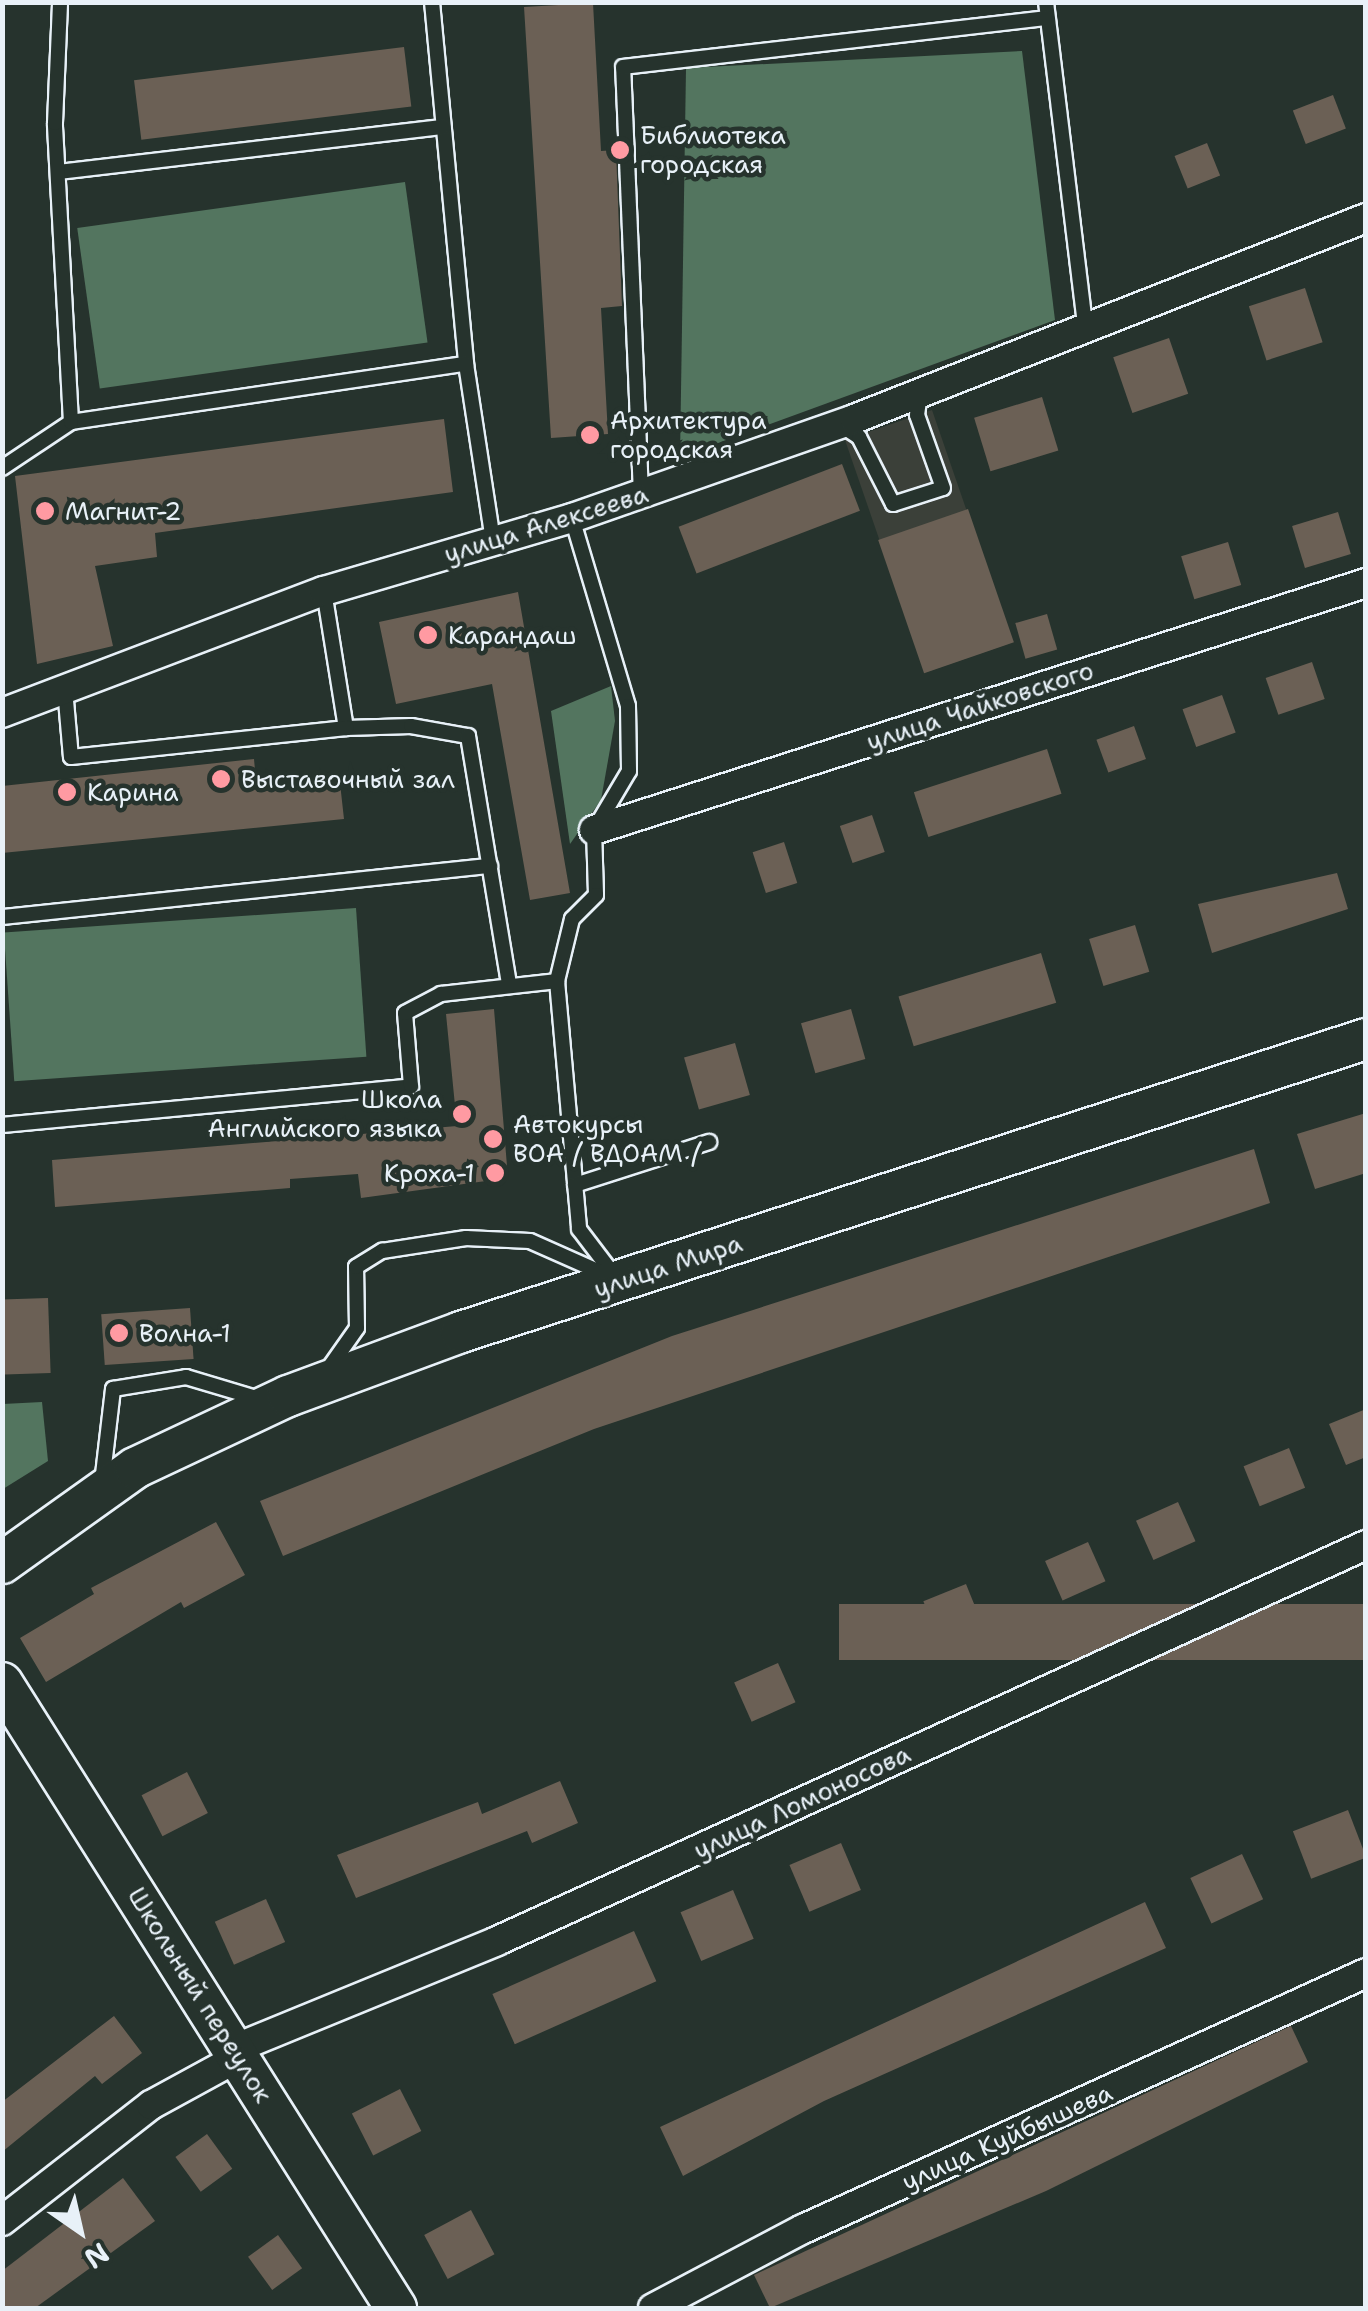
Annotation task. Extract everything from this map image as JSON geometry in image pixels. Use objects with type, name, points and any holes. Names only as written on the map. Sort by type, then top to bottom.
[{"type":"main road","name":"улица Мира","points":[[2,1563],[101,1492],[210,1428],[280,1400],[618,1282],[1366,1039]]},
{"type":"main road","name":"Школьный переулок","points":[[2,1683],[396,2308]]},
{"type":"street","name":"улица Алексеева","points":[[2,713],[324,591],[642,495],[1086,332],[1366,218]]},
{"type":"street","name":"улица Чайковского","points":[[594,830],[1366,583]]},
{"type":"street","name":"улица Ломоносова","points":[[2,2221],[152,2104],[237,2053],[498,1941],[1366,1545]]},
{"type":"street","name":"улица Куйбышева","points":[[653,2308],[803,2229],[1366,1974]]},
{"type":"lane","points":[[60,2],[58,172],[70,422]]},
{"type":"lane","points":[[432,2],[466,364],[493,541]]},
{"type":"lane","points":[[642,495],[623,67],[1046,10],[1086,332]]},
{"type":"lane","points":[[58,172],[444,127]]},
{"type":"lane","points":[[2,468],[70,422],[466,364]]},
{"type":"lane","points":[[838,423],[859,437],[893,504],[943,488],[917,415],[920,394]]},
{"type":"lane","points":[[572,518],[628,706],[629,771],[594,830],[596,895],[572,919],[557,981],[579,1229],[618,1282]]},
{"type":"lane","points":[[324,591],[346,728]]},
{"type":"lane","points":[[64,688],[71,757],[346,728],[412,726],[468,736],[509,985]]},
{"type":"lane","points":[[2,917],[490,866]]},
{"type":"lane","points":[[2,1125],[411,1086],[405,1013],[441,994],[557,981]]},
{"type":"lane","points":[[575,1185],[709,1142]]},
{"type":"lane","points":[[101,1492],[113,1389],[186,1377],[280,1400],[340,1358],[357,1328],[356,1267],[382,1251],[466,1238],[530,1241],[618,1282]]},
{"type":"shaded area","points":[[932,410],[1012,643],[925,673],[845,440]]},
{"type":"green space","points":[[1022,51],[1055,320],[680,457],[686,68]]},
{"type":"green space","points":[[405,182],[428,342],[100,388],[77,228]]},
{"type":"green space","points":[[611,686],[615,721],[601,800],[570,844],[551,711]]},
{"type":"green space","points":[[356,908],[366,1057],[14,1081],[4,933]]},
{"type":"green space","points":[[42,1402],[48,1461],[3,1489],[3,1404]]},
{"type":"building","points":[[593,3],[601,151],[616,150],[622,306],[601,308],[608,434],[551,438],[524,7]]},
{"type":"building","points":[[404,47],[411,107],[141,140],[134,80]]},
{"type":"building","points":[[1333,95],[1346,129],[1306,144],[1293,110]]},
{"type":"building","points":[[1207,143],[1220,175],[1188,189],[1175,156]]},
{"type":"building","points":[[1305,288],[1323,342],[1267,360],[1249,306]]},
{"type":"building","points":[[1169,338],[1188,394],[1132,413],[1113,357]]},
{"type":"building","points":[[1042,397],[1058,451],[990,471],[974,418]]},
{"type":"building","points":[[444,419],[453,492],[155,533],[157,557],[95,566],[113,646],[37,664],[15,476]]},
{"type":"building","points":[[842,464],[860,511],[697,573],[679,527]]},
{"type":"building","points":[[968,509],[1014,642],[924,673],[878,540]]},
{"type":"building","points":[[1338,512],[1351,554],[1305,568],[1292,526]]},
{"type":"building","points":[[1228,542],[1241,585],[1194,599],[1181,556]]},
{"type":"building","points":[[518,592],[570,893],[530,900],[492,684],[396,704],[379,622]]},
{"type":"building","points":[[1047,614],[1057,650],[1025,659],[1015,623]]},
{"type":"building","points":[[1312,662],[1325,699],[1278,715],[1266,678]]},
{"type":"building","points":[[1222,695],[1236,733],[1196,747],[1183,709]]},
{"type":"building","points":[[1134,726],[1146,759],[1108,773],[1096,740]]},
{"type":"building","points":[[1047,749],[1062,794],[928,837],[914,792]]},
{"type":"building","points":[[254,759],[257,792],[340,783],[344,819],[2,853],[2,786]]},
{"type":"building","points":[[872,815],[885,852],[853,863],[840,826]]},
{"type":"building","points":[[784,842],[797,883],[766,893],[753,852]]},
{"type":"building","points":[[1337,873],[1348,909],[1212,953],[1198,904]]},
{"type":"building","points":[[1135,925],[1149,972],[1103,986],[1089,939]]},
{"type":"building","points":[[1041,953],[1056,1003],[914,1046],[899,997]]},
{"type":"building","points":[[494,1009],[508,1178],[361,1198],[358,1174],[290,1179],[290,1188],[55,1207],[52,1160],[457,1126],[446,1014]]},
{"type":"building","points":[[851,1009],[865,1059],[815,1073],[801,1023]]},
{"type":"building","points":[[735,1043],[750,1095],[699,1110],[684,1058]]},
{"type":"building","points":[[1366,1113],[1366,1173],[1315,1189],[1297,1134]]},
{"type":"building","points":[[1254,1149],[1270,1203],[594,1429],[283,1556],[260,1501],[672,1336]]},
{"type":"building","points":[[48,1298],[51,1373],[5,1375],[2,1300]]},
{"type":"building","points":[[190,1308],[194,1359],[105,1365],[101,1314]]},
{"type":"building","points":[[1366,1409],[1366,1457],[1346,1465],[1329,1424]]},
{"type":"building","points":[[1289,1448],[1305,1488],[1260,1506],[1244,1466]]},
{"type":"building","points":[[1178,1502],[1195,1541],[1153,1560],[1136,1521]]},
{"type":"building","points":[[216,1522],[245,1575],[184,1608],[181,1602],[46,1682],[20,1638],[94,1594],[91,1588]]},
{"type":"building","points":[[1088,1542],[1105,1581],[1063,1600],[1045,1561]]},
{"type":"building","points":[[966,1584],[982,1623],[939,1640],[923,1601]]},
{"type":"building","points":[[839,1604],[1366,1604],[1366,1660],[839,1660]]},
{"type":"building","points":[[778,1663],[795,1702],[752,1722],[734,1683]]},
{"type":"building","points":[[187,1772],[208,1813],[162,1836],[142,1795]]},
{"type":"building","points":[[560,1781],[578,1823],[532,1843],[527,1831],[356,1898],[337,1855],[478,1802],[482,1814]]},
{"type":"building","points":[[1348,1810],[1366,1858],[1311,1879],[1293,1831]]},
{"type":"building","points":[[841,1843],[861,1890],[809,1912],[789,1865]]},
{"type":"building","points":[[1242,1854],[1263,1899],[1211,1923],[1190,1878]]},
{"type":"building","points":[[733,1890],[754,1939],[701,1961],[681,1912]]},
{"type":"building","points":[[266,1899],[285,1942],[234,1965],[215,1922]]},
{"type":"building","points":[[1145,1902],[1166,1948],[824,2101],[683,2176],[660,2127]]},
{"type":"building","points":[[634,1931],[656,1981],[515,2044],[492,1994]]},
{"type":"building","points":[[114,2016],[142,2053],[102,2084],[95,2076],[2,2152],[2,2102]]},
{"type":"building","points":[[1291,2026],[1308,2062],[1046,2191],[770,2308],[754,2275]]},
{"type":"building","points":[[400,2089],[421,2131],[373,2155],[352,2114]]},
{"type":"building","points":[[207,2134],[232,2169],[201,2192],[175,2157]]},
{"type":"building","points":[[123,2178],[155,2221],[35,2308],[2,2308],[2,2271]]},
{"type":"building","points":[[471,2210],[494,2254],[448,2279],[424,2235]]},
{"type":"building","points":[[278,2235],[302,2268],[272,2290],[248,2257]]},
{"type":"place","name":"Библиотека городская","points":[[620,150]]},
{"type":"place","name":"Архитектура городская","points":[[590,435]]},
{"type":"place","name":"Магнит-2","points":[[45,511]]},
{"type":"place","name":"Карандаш","points":[[428,635]]},
{"type":"place","name":"Выставочный зал","points":[[221,779]]},
{"type":"place","name":"Карина","points":[[67,792]]},
{"type":"place","name":"Школа Английского языка","points":[[462,1114]]},
{"type":"place","name":"Автокурсы ВОА / ВДОАМ /","points":[[493,1139]]},
{"type":"place","name":"Кроха-1","points":[[495,1173]]},
{"type":"place","name":"Волна-1","points":[[119,1333]]}]
